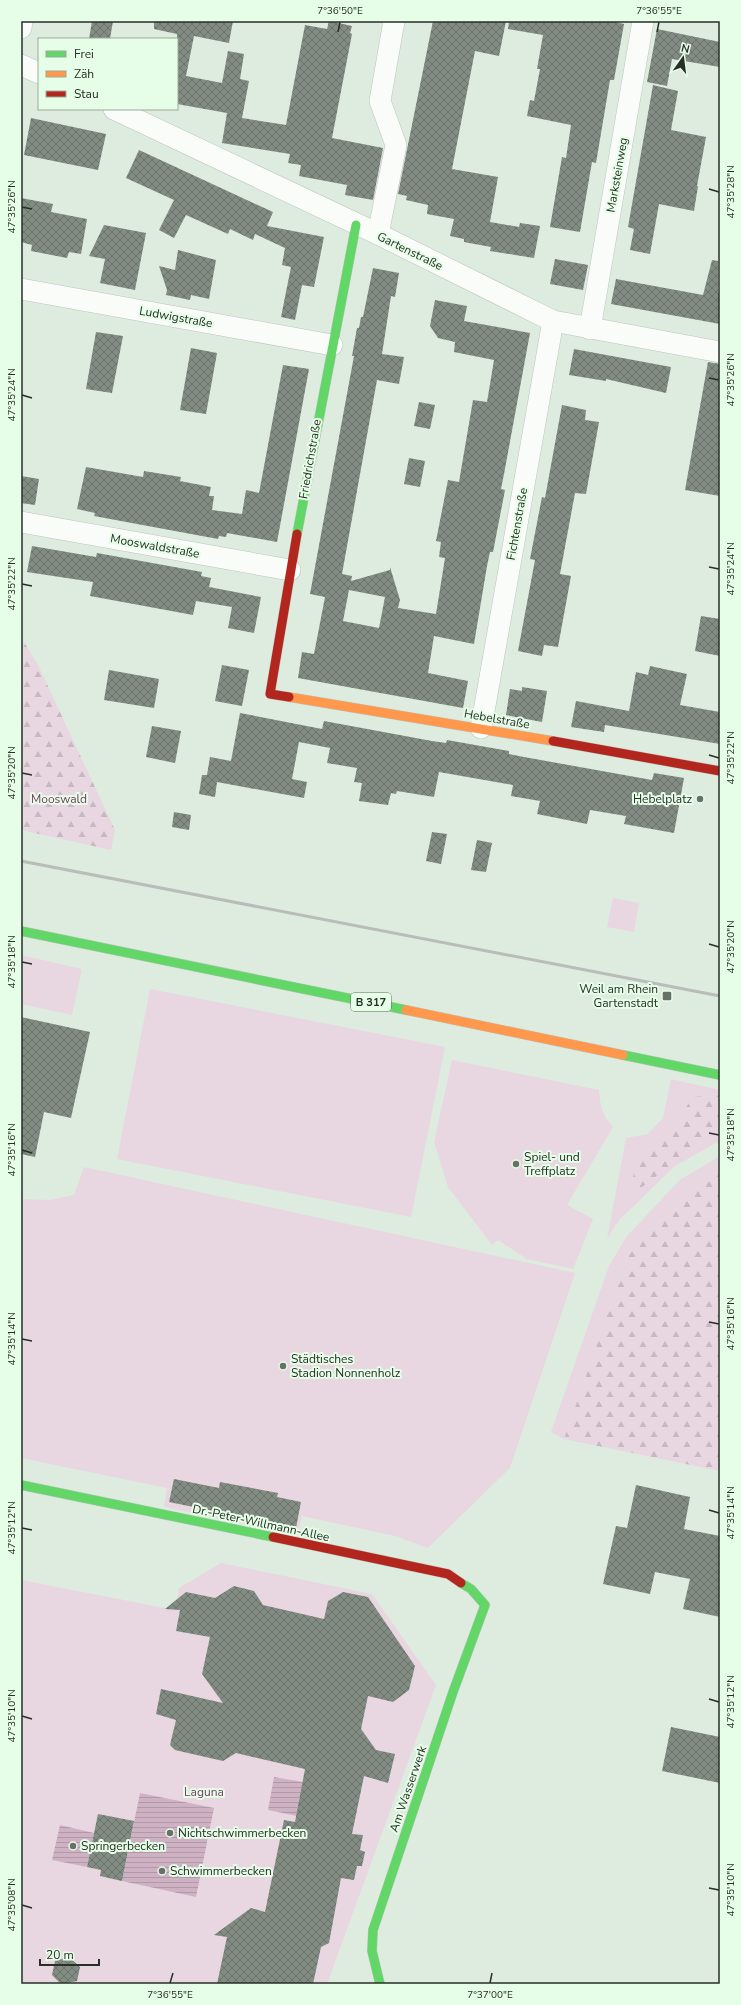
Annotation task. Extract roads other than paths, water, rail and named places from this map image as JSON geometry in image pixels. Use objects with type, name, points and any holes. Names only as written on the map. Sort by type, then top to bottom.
[{"type":"street","points":[[21,28],[22,21]]},
{"type":"street","points":[[378,234],[396,145],[380,101],[394,21]]},
{"type":"street","name":"Marksteinweg","points":[[590,329],[643,21]]},
{"type":"street","points":[[21,65],[38,73]]},
{"type":"street","name":"Gartenstraße","points":[[116,110],[356,225],[378,234],[553,321],[720,352]]},
{"type":"street","name":"Friedrichstraße","points":[[270,694],[290,570],[356,225]]},
{"type":"street","name":"Ludwigstraße","points":[[21,289],[332,345]]},
{"type":"street","name":"Fichtenstraße","points":[[481,728],[553,321]]},
{"type":"street","name":"Mooswaldstraße","points":[[21,522],[290,570]]},
{"type":"street","name":"Hebelstraße","points":[[270,694],[481,728],[720,771]]},
{"type":"street","name":"B 317","points":[[21,931],[720,1075]]},
{"type":"street","name":"Dr.-Peter-Willmann-Allee","points":[[21,1485],[448,1574],[471,1589],[485,1605]]},
{"type":"street","name":"Am Wasserwerk","points":[[380,1984],[372,1952],[373,1930],[453,1692],[485,1605]]},
{"type":"railway","points":[[21,861],[720,996]]},
{"type":"place","name":"Hebelplatz","points":[[700,799]]},
{"type":"place","name":"Weil am Rhein Gartenstadt","points":[[667,996]]},
{"type":"place","name":"Spiel- und Treffplatz","points":[[516,1164]]},
{"type":"place","name":"Städtisches Stadion Nonnenholz","points":[[283,1366]]},
{"type":"place","name":"Nichtschwimmerbecken","points":[[170,1833]]},
{"type":"place","name":"Springerbecken","points":[[73,1846]]},
{"type":"place","name":"Schwimmerbecken","points":[[162,1871]]},
{"type":"park label","name":"Mooswald","points":[[59,799]]},
{"type":"park label","name":"Laguna","points":[[204,1792]]}]
